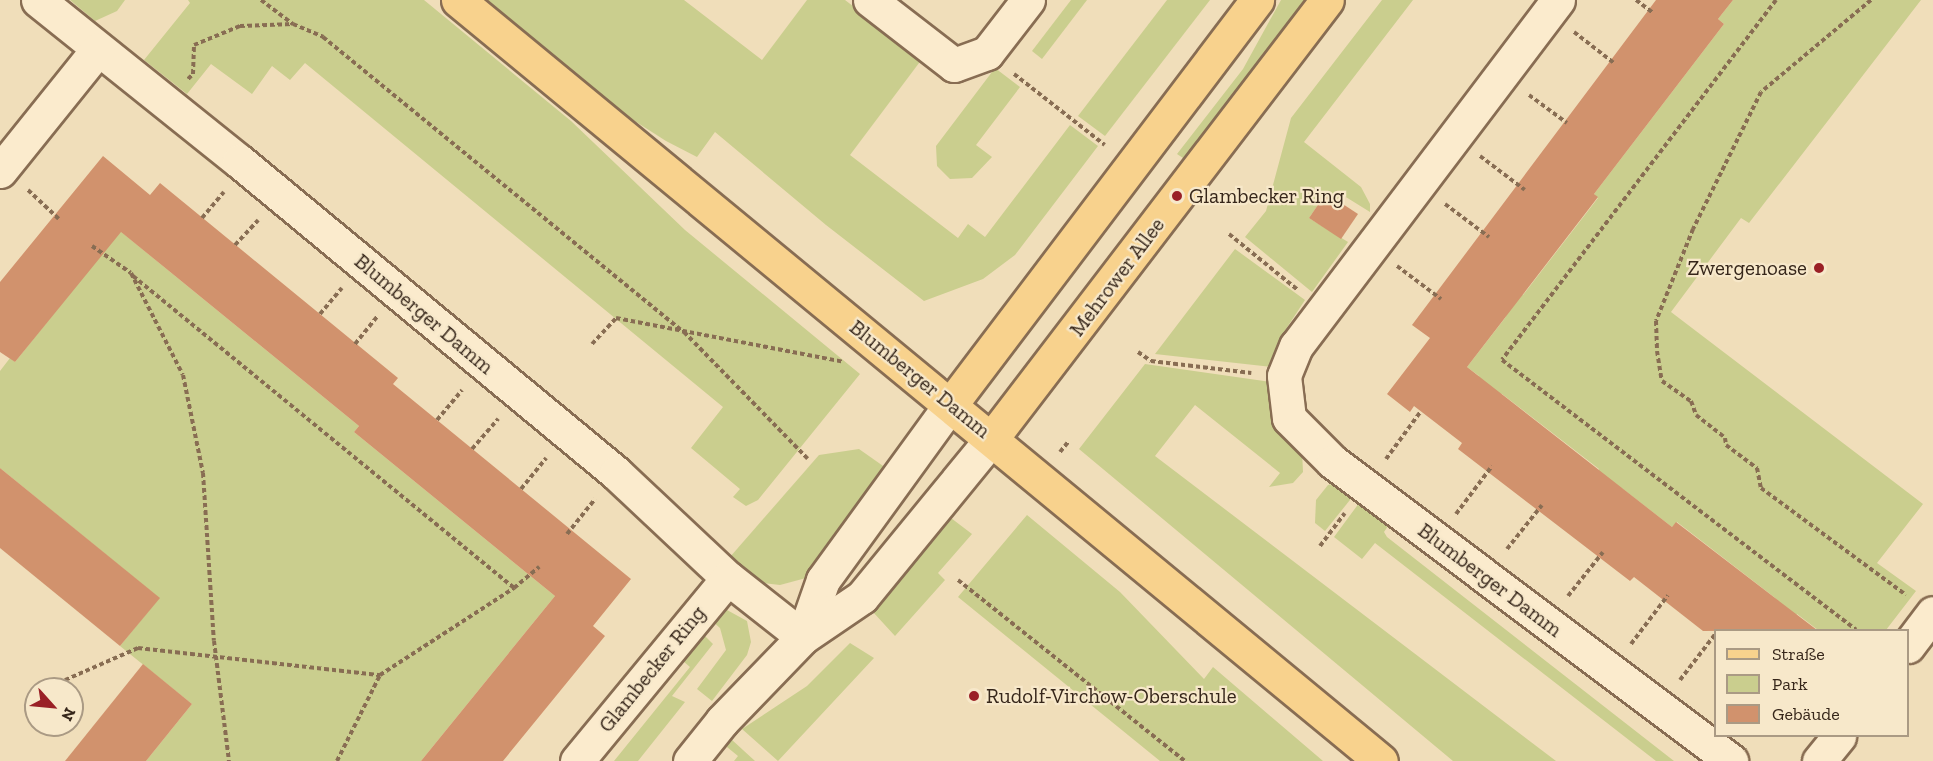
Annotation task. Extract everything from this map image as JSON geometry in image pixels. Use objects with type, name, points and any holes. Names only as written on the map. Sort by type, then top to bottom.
[{"type":"main road","name":"Blumberger Damm","points":[[458,0],[892,355],[1381,761]]},
{"type":"main road","points":[[951,404],[1257,0]]},
{"type":"main road","name":"Mehrower Allee","points":[[992,438],[1327,0]]},
{"type":"street","name":"Blumberger Damm","points":[[38,0],[249,168],[616,473],[728,578],[803,637]]},
{"type":"street","points":[[870,0],[954,65],[987,53],[1028,0]]},
{"type":"street","points":[[1272,375],[1553,6]]},
{"type":"street","points":[[1,169],[98,49]]},
{"type":"street","name":"Blumberger Damm","points":[[1272,375],[1289,418],[1366,486],[1731,761]]},
{"type":"street","points":[[803,637],[823,580],[951,404]]},
{"type":"street","points":[[690,761],[722,721],[803,637],[862,597],[992,438]]},
{"type":"street","name":"Glambecker Ring","points":[[577,761],[728,578]]},
{"type":"street","points":[[1909,644],[1925,607]]},
{"type":"street","points":[[1820,761],[1838,737]]},
{"type":"path","points":[[261,0],[293,24],[323,37],[684,332],[808,459]]},
{"type":"path","points":[[1636,0],[1653,13]]},
{"type":"path","points":[[1776,0],[1502,360],[1856,629]]},
{"type":"path","points":[[1871,0],[1761,92],[1693,229],[1656,321],[1657,351],[1662,381],[1691,401],[1696,415],[1725,438],[1726,445],[1756,468],[1761,488],[1925,607]]},
{"type":"path","points":[[1553,6],[1614,63]]},
{"type":"path","points":[[193,74],[194,45],[240,26],[293,24]]},
{"type":"path","points":[[987,53],[1112,150]]},
{"type":"path","points":[[1502,74],[1567,123]]},
{"type":"path","points":[[1454,136],[1525,190]]},
{"type":"path","points":[[1,169],[59,219]]},
{"type":"path","points":[[1418,183],[1489,237]]},
{"type":"path","points":[[202,218],[226,189]]},
{"type":"path","points":[[235,245],[260,217]]},
{"type":"path","points":[[1228,234],[1308,297]]},
{"type":"path","points":[[92,246],[130,273],[514,588]]},
{"type":"path","points":[[1370,246],[1441,299]]},
{"type":"path","points":[[130,273],[183,375],[203,474],[216,656],[229,761]]},
{"type":"path","points":[[320,314],[344,285]]},
{"type":"path","points":[[355,344],[380,314]]},
{"type":"path","points":[[592,344],[616,318],[838,363],[892,355]]},
{"type":"path","points":[[1138,352],[1151,361],[1272,375]]},
{"type":"path","points":[[437,420],[466,384]]},
{"type":"path","points":[[1320,546],[1421,411]]},
{"type":"path","points":[[472,449],[502,414]]},
{"type":"path","points":[[521,489],[550,452]]},
{"type":"path","points":[[1437,540],[1492,466]]},
{"type":"path","points":[[567,534],[616,473]]},
{"type":"path","points":[[1486,577],[1542,505]]},
{"type":"path","points":[[1547,623],[1603,552]]},
{"type":"path","points":[[336,761],[380,675],[514,588],[539,567]]},
{"type":"path","points":[[958,580],[1185,761]]},
{"type":"path","points":[[1611,670],[1668,595]]},
{"type":"path","points":[[1659,707],[1714,636]]},
{"type":"path","points":[[72,677],[138,648],[380,675]]},
{"type":"green space","points":[[70,0],[125,0],[117,11],[95,21]]},
{"type":"green space","points":[[188,0],[424,0],[571,121],[685,230],[860,374],[758,500],[746,506],[733,497],[740,489],[691,448],[723,407],[305,63],[290,80],[272,66],[252,94],[211,64],[187,94],[144,60],[190,3]]},
{"type":"green space","points":[[482,0],[684,0],[762,60],[807,0],[845,0],[922,59],[850,155],[958,238],[968,224],[985,237],[1070,125],[1098,146],[1015,255],[983,279],[924,301],[826,225],[715,132],[697,157],[666,141],[616,109]]},
{"type":"green space","points":[[1071,0],[1087,0],[1042,59],[1032,51]]},
{"type":"green space","points":[[1167,0],[1210,0],[1105,136],[1078,116]]},
{"type":"green space","points":[[1281,0],[1310,0],[1186,160],[1177,154],[1243,69]]},
{"type":"green space","points":[[1382,0],[1413,0],[1304,142],[1361,187],[1370,204],[1370,212],[1341,194],[1337,200],[1326,193],[1309,218],[1348,242],[1312,292],[1245,237],[1266,211],[1291,118]]},
{"type":"green space","points":[[1733,0],[1921,0],[1749,223],[1741,218],[1671,312],[1923,504],[1877,563],[1916,591],[1887,629],[1817,629],[1797,614],[1794,618],[1774,597],[1677,522],[1672,527],[1623,489],[1596,475],[1599,469],[1502,394],[1471,388],[1479,376],[1467,367],[1505,318],[1518,292],[1523,295],[1598,198],[1594,194],[1724,24],[1718,19]]},
{"type":"green space","points":[[995,68],[1020,87],[976,145],[992,157],[972,178],[950,179],[937,166],[936,146]]},
{"type":"green space","points":[[120,231],[359,426],[354,432],[555,596],[421,761],[146,761],[192,704],[120,646],[159,598],[0,468],[0,371],[10,358],[15,362]]},
{"type":"green space","points":[[1235,249],[1305,300],[1280,338],[1273,367],[1155,354]]},
{"type":"green space","points":[[1145,364],[1271,382],[1302,451],[1303,472],[1293,483],[1269,487],[1280,473],[1195,405],[1155,456],[1556,761],[1453,761],[1079,449]]},
{"type":"green space","points":[[859,449],[886,468],[806,578],[780,585],[763,583],[749,576],[730,557],[819,455]]},
{"type":"green space","points":[[1339,482],[1358,490],[1325,531],[1315,523],[1316,500],[1328,485]]},
{"type":"green space","points":[[1365,495],[1394,517],[1384,532],[1387,537],[1674,761],[1656,761],[1375,543],[1362,559],[1334,537]]},
{"type":"green space","points":[[947,515],[972,534],[938,573],[945,580],[895,636],[873,612]]},
{"type":"green space","points":[[1027,515],[1120,592],[1204,679],[1213,667],[1323,761],[1160,761],[958,597]]},
{"type":"green space","points":[[727,610],[747,621],[751,642],[747,655],[712,701],[697,689],[726,650],[720,628],[710,619]]},
{"type":"green space","points":[[700,631],[713,644],[672,696],[685,702],[638,761],[614,761],[690,667],[676,655]]},
{"type":"green space","points":[[850,643],[874,658],[778,761],[742,729],[807,686]]},
{"type":"green space","points":[[731,739],[755,761],[734,761],[738,756],[722,743]]},
{"type":"building","points":[[1656,0],[1733,0],[1718,19],[1724,24],[1594,194],[1598,197],[1467,367],[1672,527],[1676,522],[1816,629],[1714,629],[1714,631],[1703,631],[1634,577],[1630,581],[1458,449],[1462,443],[1414,406],[1410,412],[1387,394],[1430,338],[1412,325]]},
{"type":"building","points":[[103,156],[150,195],[160,183],[398,378],[393,384],[631,579],[593,626],[605,636],[503,761],[421,761],[555,596],[354,432],[359,426],[169,271],[121,232],[15,362],[0,352],[0,282]]},
{"type":"building","points":[[1326,193],[1358,214],[1341,239],[1309,218]]},
{"type":"building","points":[[0,468],[160,598],[120,646],[0,548]]},
{"type":"building","points":[[143,664],[192,704],[146,761],[65,761]]},
{"type":"place","name":"Glambecker Ring","points":[[1177,196]]},
{"type":"place","name":"Zwergenoase","points":[[1819,268]]},
{"type":"place","name":"Rudolf-Virchow-Oberschule","points":[[974,696]]}]
